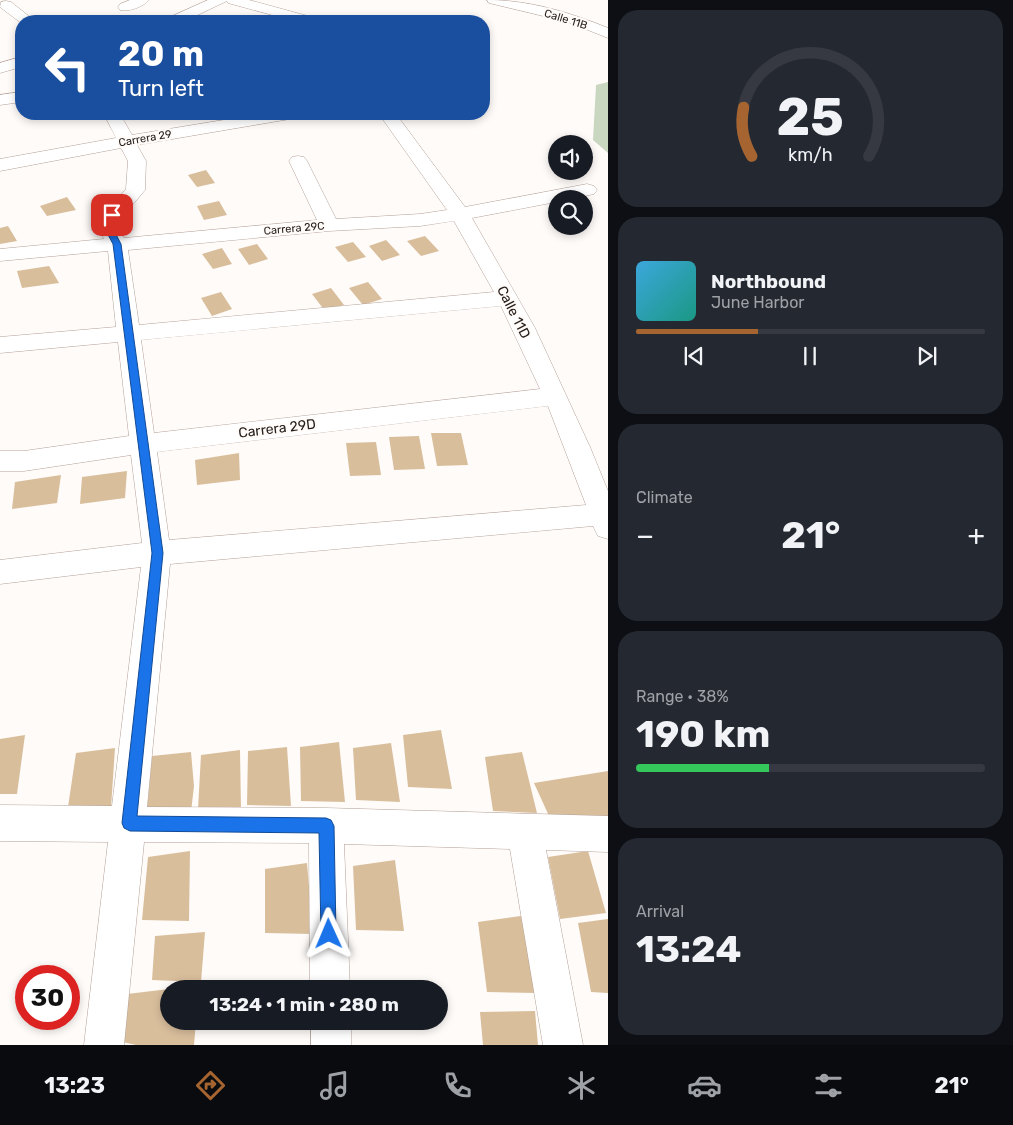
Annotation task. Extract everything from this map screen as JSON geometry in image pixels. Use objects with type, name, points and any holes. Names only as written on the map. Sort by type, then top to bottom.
[{"type":"street","points":[[3,6],[22,0]]},
{"type":"street","points":[[125,7],[142,0]]},
{"type":"street","points":[[186,15],[220,0]]},
{"type":"street","points":[[233,0],[287,15]]},
{"type":"street","name":"Calle 11B","points":[[494,0],[573,20],[608,33]]},
{"type":"street","points":[[3,6],[18,15]]},
{"type":"street","points":[[0,68],[15,64]]},
{"type":"street","points":[[0,100],[15,98]]},
{"type":"street","points":[[104,1045],[130,823],[157,553],[117,244],[109,229],[112,215],[135,190],[137,161],[115,120]]},
{"type":"street","name":"Carrera 29","points":[[0,165],[254,120]]},
{"type":"street","name":"Calle 11D","points":[[390,120],[460,214],[508,298],[555,396],[606,521]]},
{"type":"street","points":[[298,161],[329,225]]},
{"type":"street","name":"Carrera 29C","points":[[0,255],[329,225],[392,222],[460,214],[548,197]]},
{"type":"street","points":[[0,345],[508,298]]},
{"type":"street","name":"Carrera 29D","points":[[0,461],[24,460],[142,444],[555,396]]},
{"type":"street","points":[[0,572],[157,553],[606,521]]},
{"type":"street","points":[[0,823],[326,826],[608,834]]},
{"type":"street","points":[[326,826],[330,980]]},
{"type":"street","points":[[525,832],[563,1045]]},
{"type":"street","points":[[331,1030],[331,1045]]},
{"type":"green space","points":[[608,82],[608,153],[593,140],[596,85]]},
{"type":"building","points":[[206,170],[215,183],[197,187],[188,175]]},
{"type":"building","points":[[67,197],[76,210],[47,216],[40,206]]},
{"type":"building","points":[[219,201],[227,215],[204,220],[197,206]]},
{"type":"building","points":[[8,226],[17,241],[0,244],[0,228]]},
{"type":"building","points":[[425,236],[439,251],[421,256],[407,241]]},
{"type":"building","points":[[386,240],[400,255],[382,261],[369,246]]},
{"type":"building","points":[[353,242],[366,257],[348,262],[335,247]]},
{"type":"building","points":[[257,244],[268,259],[249,265],[238,249]]},
{"type":"building","points":[[222,248],[232,264],[213,269],[202,254]]},
{"type":"building","points":[[49,266],[59,283],[22,288],[17,271]]},
{"type":"building","points":[[368,282],[382,299],[363,305],[349,288]]},
{"type":"building","points":[[331,288],[344,305],[325,311],[312,294]]},
{"type":"building","points":[[221,292],[232,309],[212,316],[201,298]]},
{"type":"building","points":[[431,433],[461,433],[468,465],[437,466]]},
{"type":"building","points":[[419,436],[425,469],[394,470],[389,437]]},
{"type":"building","points":[[376,442],[381,475],[350,476],[346,443]]},
{"type":"building","points":[[239,453],[240,480],[197,485],[195,460]]},
{"type":"building","points":[[127,471],[125,498],[80,504],[82,477]]},
{"type":"building","points":[[61,475],[57,503],[12,509],[15,482]]},
{"type":"building","points":[[441,730],[452,789],[408,787],[403,735]]},
{"type":"building","points":[[25,735],[17,794],[0,794],[0,739]]},
{"type":"building","points":[[339,742],[345,802],[301,801],[300,747]]},
{"type":"building","points":[[391,743],[400,802],[356,800],[353,748]]},
{"type":"building","points":[[287,747],[291,806],[247,805],[248,751]]},
{"type":"building","points":[[115,748],[111,808],[68,807],[76,753]]},
{"type":"building","points":[[240,750],[241,810],[198,809],[201,755]]},
{"type":"building","points":[[191,752],[194,786],[191,812],[147,811],[152,756]]},
{"type":"building","points":[[522,752],[537,813],[493,811],[485,757]]},
{"type":"building","points":[[608,771],[608,817],[549,816],[534,783]]},
{"type":"building","points":[[190,851],[189,921],[142,920],[148,857]]},
{"type":"building","points":[[588,851],[606,913],[560,919],[548,857]]},
{"type":"building","points":[[395,860],[404,931],[356,930],[353,866]]},
{"type":"building","points":[[307,863],[313,934],[265,933],[265,869]]},
{"type":"building","points":[[521,916],[537,993],[487,992],[478,922]]},
{"type":"building","points":[[608,919],[608,993],[591,992],[578,923]]},
{"type":"building","points":[[205,932],[201,980],[152,980],[155,936]]},
{"type":"building","points":[[160,990],[160,1030],[195,1030],[194,1045],[136,1045],[118,1041],[127,994]]},
{"type":"building","points":[[535,1011],[538,1045],[483,1045],[480,1012]]},
{"type":"route","points":[[112,215],[109,229],[117,244],[157,553],[130,823],[326,826],[329,934]]}]
